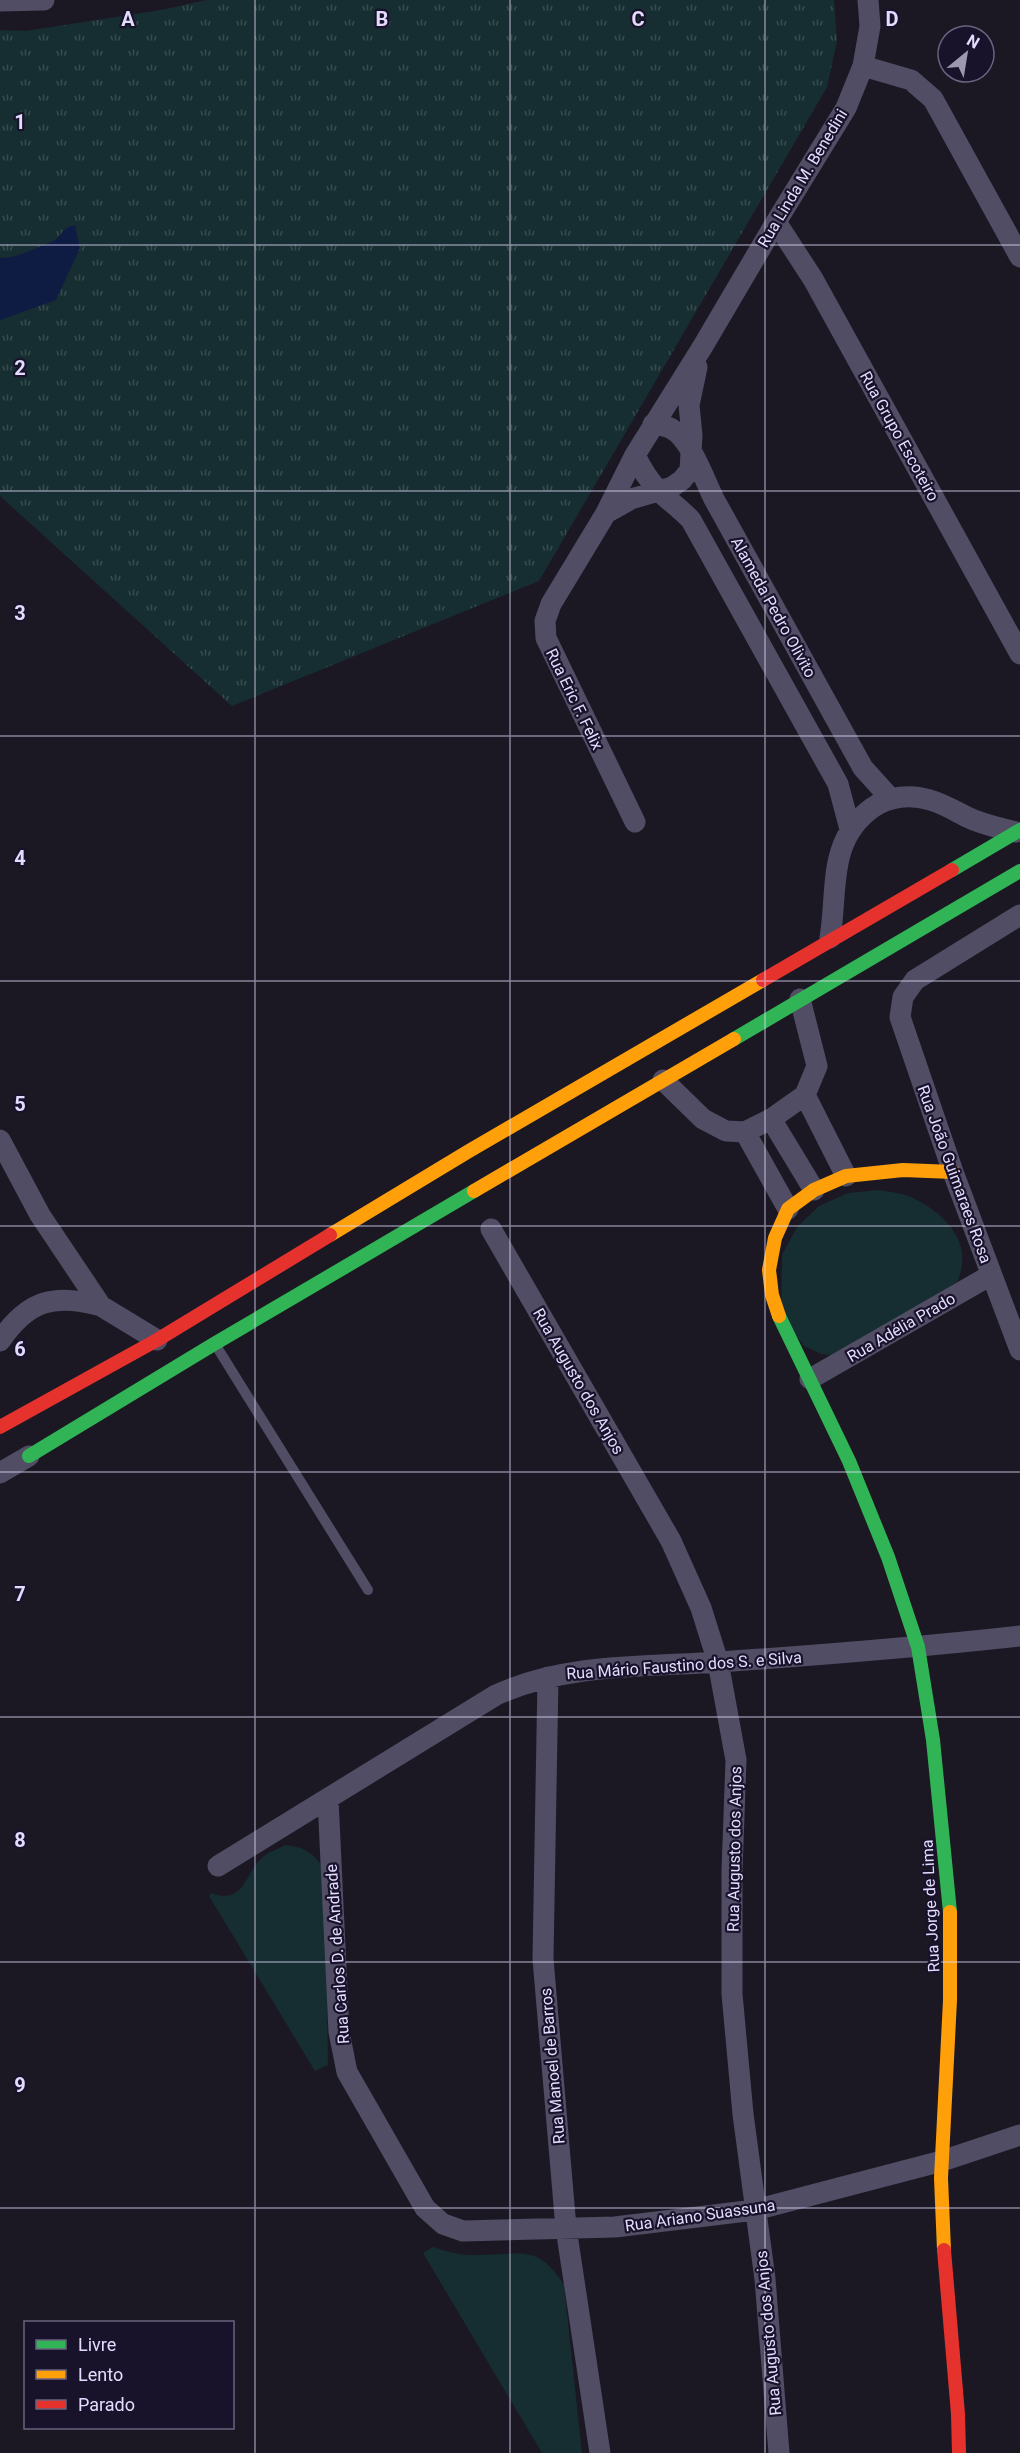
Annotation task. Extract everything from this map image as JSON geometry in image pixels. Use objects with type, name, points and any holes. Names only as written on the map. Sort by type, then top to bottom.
[{"type":"street","points":[[0,1],[44,0]]},
{"type":"street","name":"Rua Linda M. Benedini","points":[[606,513],[653,424],[703,346],[846,108],[863,66],[870,26],[868,0]]},
{"type":"street","points":[[863,66],[911,80],[933,99],[1020,257]]},
{"type":"street","name":"Rua Grupo Escoteiro","points":[[776,222],[813,279],[1020,654]]},
{"type":"street","name":"Rua Linda M. Benedini","points":[[606,513],[631,499],[659,491],[682,480],[690,470],[692,453],[689,405],[703,346]]},
{"type":"street","name":"Alameda Pedro Olivito","points":[[653,424],[670,428],[680,435],[692,453],[714,499],[863,768],[891,799]]},
{"type":"street","name":"Alameda Pedro Olivito","points":[[635,455],[643,471],[659,491],[678,506],[697,530],[838,784],[850,829]]},
{"type":"street","name":"Rua Eric F. Felix","points":[[606,513],[551,604],[545,621],[546,638],[635,822]]},
{"type":"street","points":[[830,938],[837,866],[842,847],[850,829],[871,809],[891,799],[911,797],[928,799],[987,825],[1018,831]]},
{"type":"street","points":[[0,1427],[157,1340],[469,1151],[830,938],[1018,831]]},
{"type":"street","points":[[17,1441],[214,1344],[1020,871]]},
{"type":"street","name":"Rua João Guimaraes Rosa","points":[[1020,915],[915,980],[903,997],[900,1017],[953,1172],[1020,1350]]},
{"type":"street","points":[[663,1080],[704,1119],[726,1131],[745,1132],[771,1119],[805,1095],[817,1066],[800,999]]},
{"type":"street","points":[[805,1095],[846,1176]]},
{"type":"street","points":[[771,1119],[814,1190]]},
{"type":"street","points":[[745,1132],[788,1209],[814,1190],[846,1176],[903,1170],[953,1172]]},
{"type":"street","points":[[0,1140],[40,1215],[101,1306]]},
{"type":"street","points":[[469,1151],[488,1183]]},
{"type":"street","name":"Rua Jorge de Lima","points":[[788,1209],[775,1238],[769,1270],[772,1294],[782,1324],[849,1461],[884,1546],[918,1647],[933,1740],[950,1906],[951,2000],[941,2178],[945,2277],[958,2414],[959,2453]]},
{"type":"street","name":"Rua Augusto dos Anjos","points":[[491,1229],[671,1541],[701,1608],[718,1662],[736,1760],[732,1871],[732,1994],[742,2114],[765,2279],[779,2453]]},
{"type":"street","name":"Rua Adélia Prado","points":[[810,1379],[991,1275]]},
{"type":"street","points":[[0,1341],[22,1315],[39,1304],[58,1299],[76,1299],[101,1306],[157,1340]]},
{"type":"street","points":[[0,1473],[40,1405]]},
{"type":"street","name":"Rua Mário Faustino dos S. e Silva","points":[[218,1866],[496,1695],[522,1683],[579,1671],[918,1647],[1020,1636]]},
{"type":"street","name":"Rua Manoel de Barros","points":[[548,1677],[543,1959],[566,2228],[600,2453]]},
{"type":"street","name":"Rua Carlos D. de Andrade","points":[[328,1799],[339,2032],[347,2072],[425,2208],[443,2224]]},
{"type":"street","name":"Rua Ariano Suassuna","points":[[443,2224],[462,2231],[615,2227],[755,2210],[942,2161],[1020,2135]]},
{"type":"lane","points":[[214,1344],[368,1590]]},
{"type":"green space","points":[[207,0],[834,0],[837,41],[827,87],[539,581],[232,706],[0,496],[0,30],[26,31],[161,10]]},
{"type":"green space","points":[[879,1190],[911,1197],[945,1221],[954,1231],[959,1242],[962,1268],[957,1282],[840,1356],[821,1354],[804,1346],[781,1316],[782,1255],[797,1227],[819,1206],[848,1193]]},
{"type":"green space","points":[[285,1845],[309,1852],[325,1871],[328,2065],[315,2071],[209,1896],[211,1893],[222,1896],[231,1895],[238,1891],[264,1856]]},
{"type":"green space","points":[[433,2247],[467,2255],[528,2254],[546,2263],[555,2272],[564,2285],[582,2453],[542,2453],[423,2253]]},
{"type":"water","points":[[75,225],[80,248],[56,300],[0,320],[0,258],[20,255],[51,242],[66,228]]},
{"type":"traffic: fast","points":[[952,870],[1020,830]]},
{"type":"traffic: fast","points":[[734,1039],[1020,871]]},
{"type":"traffic: fast","points":[[29,1456],[474,1191]]},
{"type":"traffic: fast","points":[[779,1316],[849,1461],[888,1557],[918,1647],[933,1740],[950,1912]]},
{"type":"traffic: slow","points":[[330,1235],[469,1151],[763,980]]},
{"type":"traffic: slow","points":[[474,1191],[734,1039]]},
{"type":"traffic: slow","points":[[779,1316],[772,1295],[769,1270],[775,1238],[788,1209],[814,1190],[846,1176],[903,1170],[953,1172]]},
{"type":"traffic: slow","points":[[944,2250],[941,2178],[950,2000],[950,1912]]},
{"type":"traffic: jam","points":[[763,980],[952,870]]},
{"type":"traffic: jam","points":[[0,1427],[157,1340],[330,1235]]},
{"type":"traffic: jam","points":[[944,2250],[958,2414],[959,2453]]}]
